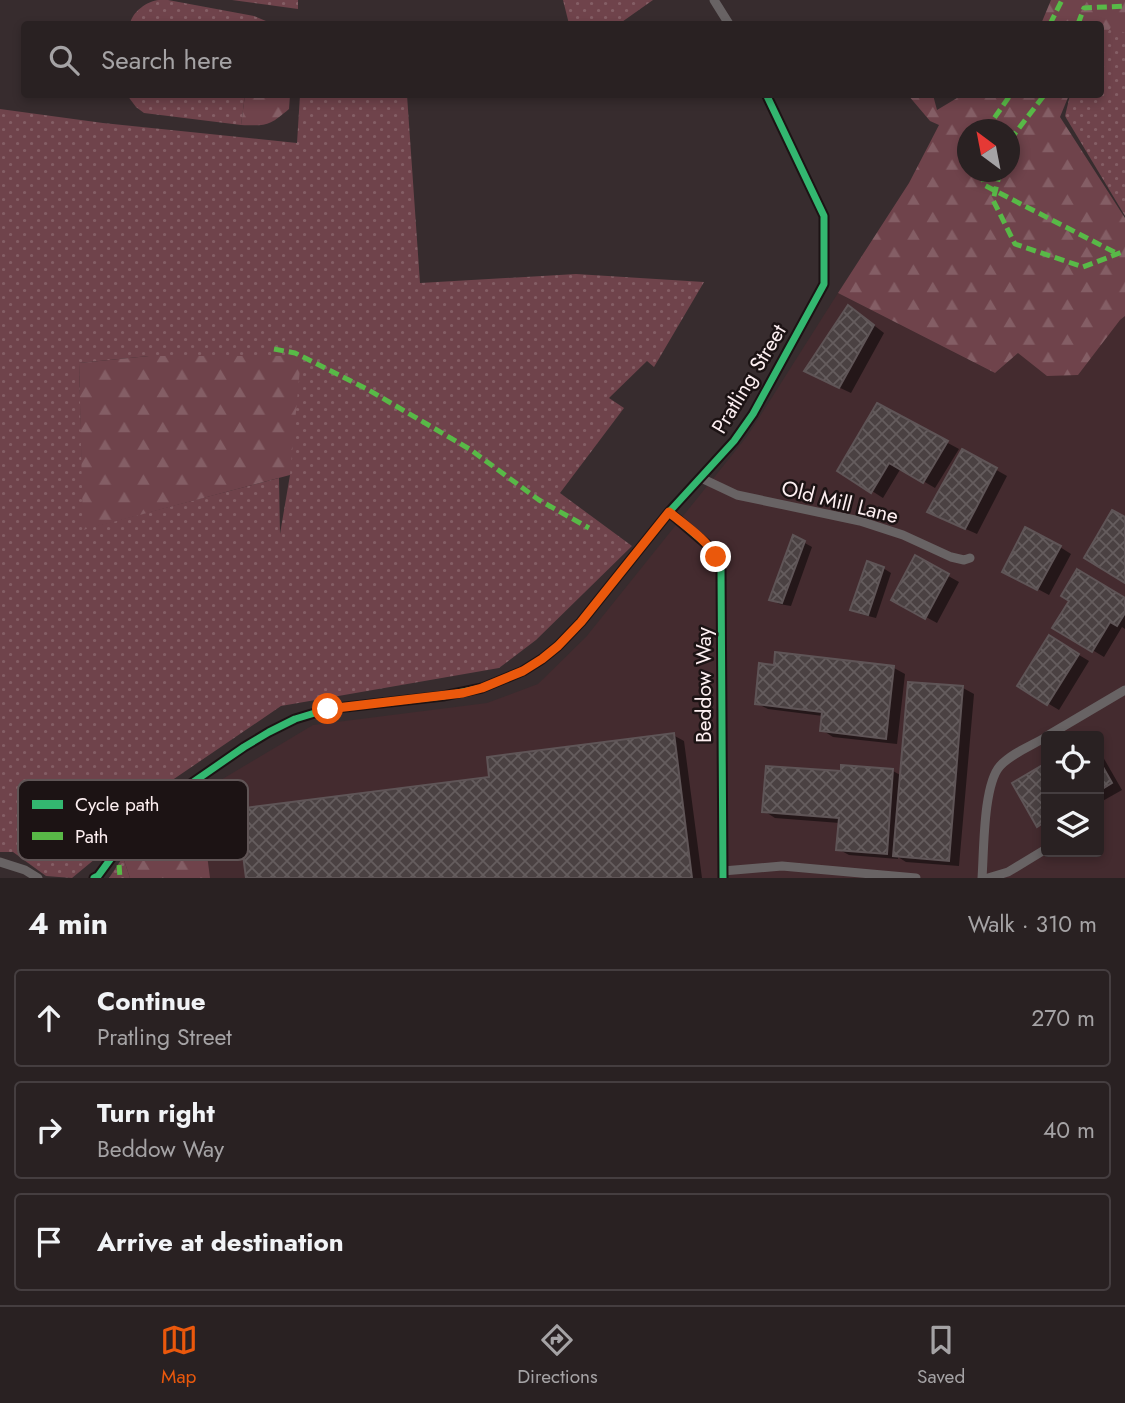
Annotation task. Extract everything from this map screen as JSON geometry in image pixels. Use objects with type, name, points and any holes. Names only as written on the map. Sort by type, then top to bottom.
[{"type":"street","points":[[714,0],[727,21]]},
{"type":"street","name":"Pratling Street","points":[[196,780],[244,747],[295,719],[328,709],[463,693],[500,681],[532,665],[558,646],[581,622],[669,512],[734,441],[753,414],[824,284],[824,216],[768,98]]},
{"type":"street","name":"Old Mill Lane","points":[[701,478],[737,495],[860,521],[903,535],[951,556],[964,560],[970,558]]},
{"type":"street","name":"Beddow Way","points":[[669,512],[711,548],[721,570],[723,874]]},
{"type":"street","points":[[1057,731],[1125,690]]},
{"type":"street","points":[[982,878],[986,809],[998,768],[1041,740]]},
{"type":"street","points":[[988,878],[1008,872],[1041,852]]},
{"type":"street","name":"Pratling Street","points":[[94,878],[110,860]]},
{"type":"street","points":[[0,862],[25,870],[38,878]]},
{"type":"street","points":[[723,874],[782,866],[916,878]]},
{"type":"shaded area","points":[[838,293],[995,373],[1018,353],[1125,299],[1125,878],[130,878],[124,860],[248,860],[248,780],[221,780],[313,725],[487,703],[538,684],[586,637],[748,435]]},
{"type":"green space","points":[[168,0],[254,16],[266,21],[131,21],[134,15],[150,2]]},
{"type":"green space","points":[[232,0],[298,0],[298,9]]},
{"type":"green space","points":[[563,0],[653,0],[623,21],[568,21]]},
{"type":"green space","points":[[1051,0],[1125,0],[1125,33],[1111,27],[1104,41],[1104,21],[1042,21]]},
{"type":"green space","points":[[1125,0],[1125,216],[1065,116],[1069,98],[1104,98],[1103,21]]},
{"type":"green space","points":[[129,98],[245,98],[241,125],[144,113]]},
{"type":"green space","points":[[245,98],[290,98],[289,109],[277,119],[267,124],[241,125]]},
{"type":"green space","points":[[300,98],[407,98],[420,283],[576,274],[704,282],[654,367],[647,361],[609,398],[624,408],[560,493],[632,546],[536,640],[499,668],[281,706],[172,780],[18,780],[18,856],[13,852],[0,852],[0,109],[103,123],[297,143]],"holes":[[[149,356],[288,356],[290,475],[280,534],[279,478],[84,529],[79,363]]]},
{"type":"green space","points":[[911,98],[934,98],[937,110],[957,98],[1068,98],[1060,117],[1125,218],[1125,316],[1078,375],[1047,376],[1018,353],[995,373],[838,293],[909,183],[939,125],[930,121]]},
{"type":"green space","points":[[149,356],[301,358],[290,475],[83,530],[79,363]]},
{"type":"green space","points":[[24,860],[94,860],[72,878],[46,876]]},
{"type":"green space","points":[[121,860],[124,860],[130,878],[109,878]]},
{"type":"green space","points":[[124,860],[208,860],[210,878],[130,878]]},
{"type":"building","points":[[848,305],[874,325],[839,388],[804,371]]},
{"type":"building","points":[[877,403],[948,441],[923,483],[889,463],[871,493],[837,471]]},
{"type":"building","points":[[962,449],[997,468],[965,529],[927,512]]},
{"type":"building","points":[[1112,510],[1125,517],[1125,583],[1084,558]]},
{"type":"building","points":[[1025,527],[1061,546],[1037,590],[1002,572]]},
{"type":"building","points":[[793,535],[805,541],[782,603],[769,600]]},
{"type":"building","points":[[915,555],[949,574],[925,619],[891,600]]},
{"type":"building","points":[[867,561],[884,567],[868,615],[850,610]]},
{"type":"building","points":[[1077,569],[1125,598],[1125,613],[1117,626],[1110,622],[1092,652],[1052,628],[1069,601],[1061,596]]},
{"type":"building","points":[[1049,635],[1079,654],[1047,705],[1017,686]]},
{"type":"building","points":[[775,652],[894,666],[886,739],[820,731],[822,712],[755,704],[759,663],[774,665]]},
{"type":"building","points":[[908,682],[963,686],[949,861],[893,856]]},
{"type":"building","points":[[674,733],[692,878],[246,878],[244,860],[248,860],[248,808],[489,777],[487,757]]},
{"type":"building","points":[[841,765],[893,769],[887,854],[836,850],[839,818],[762,812],[766,766],[841,771]]},
{"type":"building","points":[[1041,766],[1041,824],[1037,827],[1012,783]]},
{"type":"building","points":[[1104,769],[1112,783],[1104,788]]},
{"type":"marked path","points":[[1052,21],[1062,0]]},
{"type":"marked path","points":[[1079,21],[1084,8],[1125,6]]},
{"type":"marked path","points":[[994,119],[1008,98]]},
{"type":"marked path","points":[[1020,127],[1042,98]]},
{"type":"marked path","points":[[984,182],[984,185],[1118,254]]},
{"type":"marked path","points":[[998,182],[993,200],[1015,244],[1083,267],[1125,251]]},
{"type":"marked path","points":[[274,349],[295,353],[367,389],[471,450],[539,500],[589,528]]},
{"type":"marked path","points":[[119,860],[120,878]]},
{"type":"cycle path","points":[[196,780],[244,747],[295,719],[328,709],[443,696],[482,688],[523,671],[558,646],[581,622],[669,512],[734,441],[753,414],[824,284],[824,216],[768,98]]},
{"type":"cycle path","points":[[669,512],[711,548],[721,570],[723,878]]},
{"type":"cycle path","points":[[94,878],[110,860]]},
{"type":"route","points":[[328,709],[463,693],[523,671],[570,635],[669,512],[704,541],[716,557]]}]
